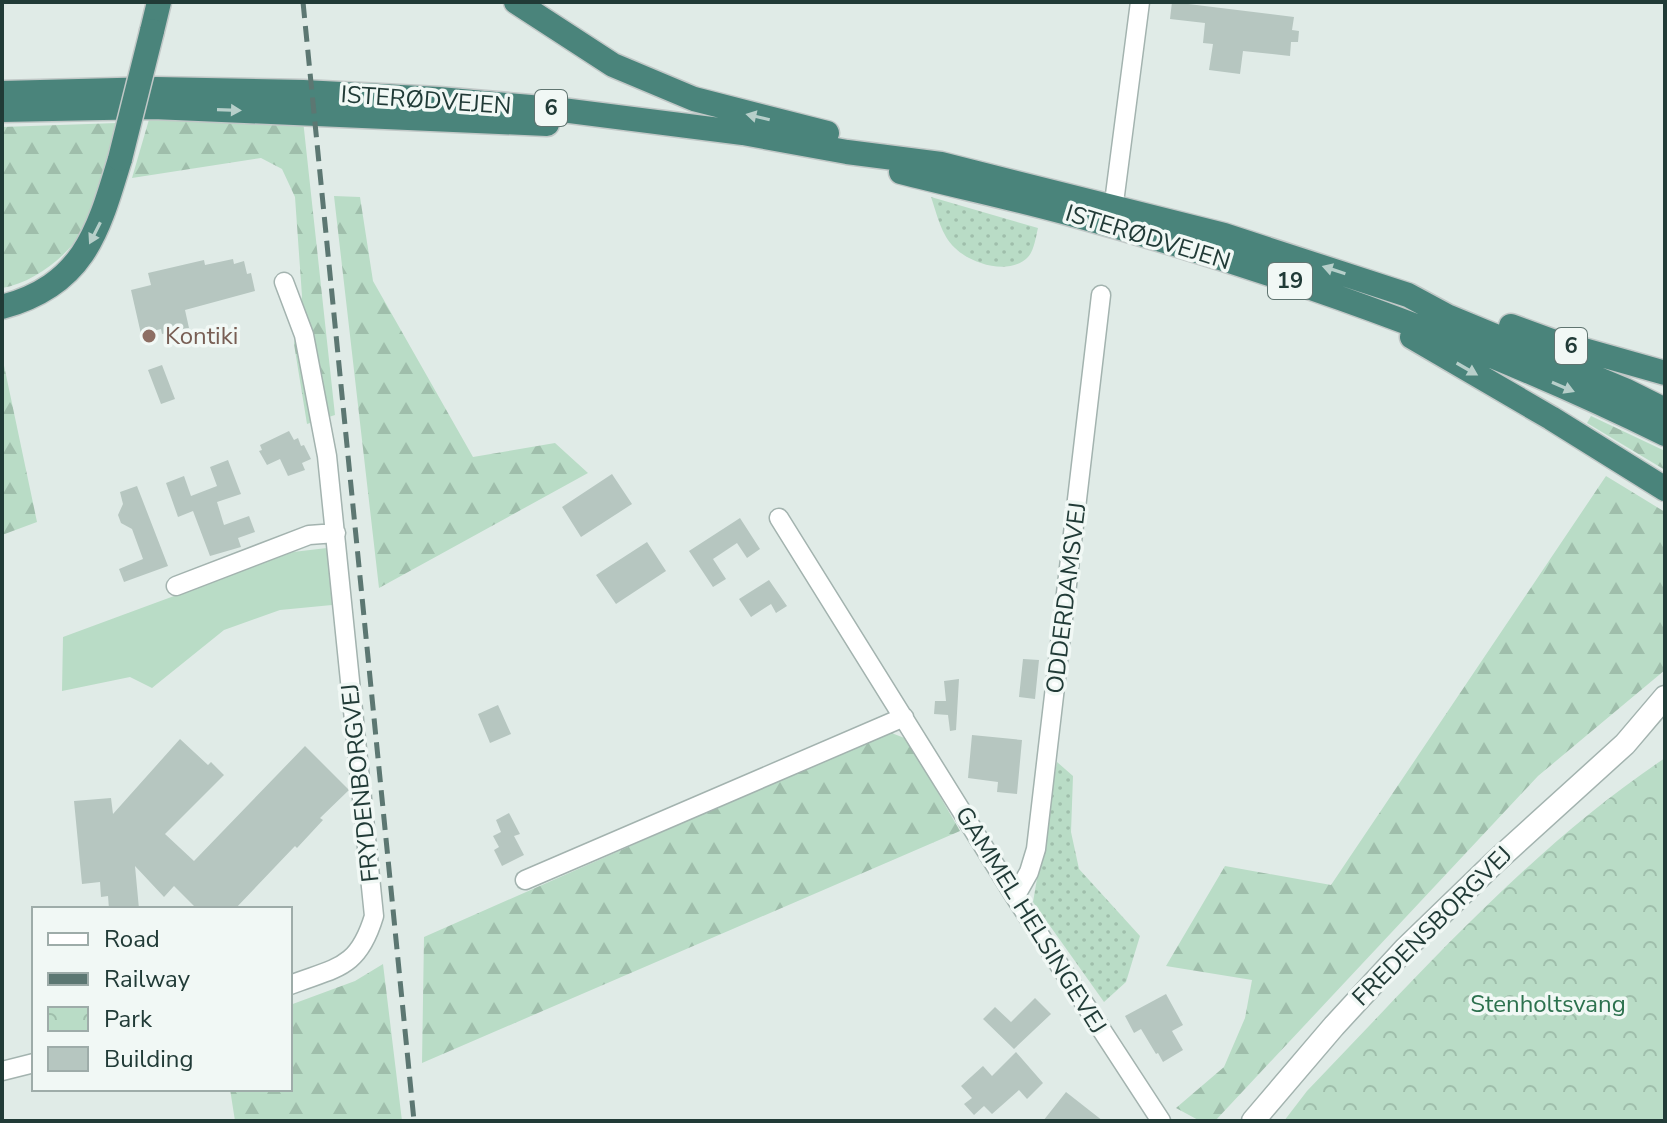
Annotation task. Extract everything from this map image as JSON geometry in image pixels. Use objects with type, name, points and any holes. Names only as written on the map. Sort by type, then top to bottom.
[{"type":"highway","points":[[2,307],[26,301],[57,282],[83,255],[100,223],[120,159],[159,2]]},
{"type":"highway","points":[[516,2],[613,65],[694,99],[941,164]]},
{"type":"highway","name":"ISTERØDVEJEN","points":[[2,93],[123,89],[322,93],[554,109],[743,133],[847,152],[941,164],[1112,215],[1351,302],[1479,351],[1614,408],[1665,434]]},
{"type":"highway","points":[[2,110],[153,107],[592,127],[663,123]]},
{"type":"highway","name":"ISTERØDVEJEN","points":[[847,152],[900,172],[1224,235],[1408,295],[1447,316],[1665,410]]},
{"type":"highway","name":"6","points":[[1408,295],[1453,306],[1552,341],[1665,373]]},
{"type":"highway","points":[[1351,302],[1551,418],[1665,489]]},
{"type":"street","points":[[1112,215],[1140,2]]},
{"type":"street","name":"FRYDENBORGVEJ","points":[[284,282],[304,335],[327,456],[374,916],[367,940],[359,953],[342,966],[292,984]]},
{"type":"street","name":"ODDERDAMSVEJ","points":[[1015,897],[1029,872],[1036,849],[1101,295]]},
{"type":"street","name":"GAMMEL HELSINGEVEJ","points":[[779,518],[1015,897],[1161,1121]]},
{"type":"street","points":[[176,586],[309,535],[336,533]]},
{"type":"street","name":"FREDENSBORGVEJ","points":[[1253,1121],[1405,949],[1625,744],[1665,697]]},
{"type":"street","points":[[525,880],[904,717]]},
{"type":"street","name":"FREDENSBORGVEJ","points":[[1625,744],[1665,718]]},
{"type":"street","points":[[2,1071],[32,1064]]},
{"type":"green space","points":[[150,116],[303,120],[335,415],[307,424],[294,344],[302,296],[295,197],[282,169],[261,158],[132,178]]},
{"type":"green space","points":[[117,123],[98,203],[83,232],[47,268],[17,284],[2,288],[2,127]]},
{"type":"green space","points":[[334,196],[360,197],[373,281],[473,457],[555,443],[588,473],[379,588]]},
{"type":"green space","points":[[931,197],[1038,228],[1030,254],[1020,263],[1001,267],[980,263],[962,254],[946,237]]},
{"type":"green space","points":[[2,356],[37,522],[2,535]]},
{"type":"green space","points":[[1591,416],[1665,451],[1665,470],[1587,423]]},
{"type":"green space","points":[[1606,476],[1665,512],[1665,670],[1538,776],[1215,1121],[1200,1121],[1176,1108],[1224,1067],[1245,1018],[1252,980],[1166,966],[1225,866],[1331,885]]},
{"type":"green space","points":[[327,548],[332,605],[280,610],[224,630],[152,688],[130,677],[62,691],[63,637],[293,552]]},
{"type":"green space","points":[[889,732],[907,739],[960,831],[422,1063],[424,937]]},
{"type":"green space","name":"Stenholtsvang","points":[[1665,758],[1665,1121],[1284,1121],[1307,1091],[1477,915],[1568,832]]},
{"type":"green space","points":[[1057,762],[1073,776],[1071,832],[1079,869],[1140,936],[1126,982],[1104,1002],[1033,902]]},
{"type":"green space","points":[[383,964],[402,1121],[235,1121],[230,1091],[292,1091],[292,1004],[355,981]]},
{"type":"building","points":[[1172,2],[1294,17],[1292,30],[1299,31],[1298,42],[1291,42],[1290,56],[1243,51],[1240,74],[1209,70],[1213,44],[1203,43],[1205,23],[1170,19]]},
{"type":"building","points":[[233,259],[234,264],[244,261],[247,274],[251,273],[255,291],[185,310],[189,328],[162,334],[161,329],[141,334],[131,290],[151,285],[148,273],[204,260],[205,265]]},
{"type":"building","points":[[162,365],[175,399],[161,404],[148,370]]},
{"type":"building","points":[[289,431],[294,440],[298,438],[301,446],[304,445],[311,459],[302,463],[305,470],[288,476],[280,459],[267,465],[259,451],[262,450],[260,445]]},
{"type":"building","points":[[228,460],[241,494],[217,502],[224,525],[249,516],[255,532],[238,538],[241,547],[210,556],[193,511],[178,517],[166,483],[184,476],[191,496],[217,486],[210,467]]},
{"type":"building","points":[[612,474],[632,504],[581,537],[562,507]]},
{"type":"building","points":[[137,486],[168,566],[124,582],[119,569],[143,559],[132,529],[121,523],[118,515],[123,504],[120,492]]},
{"type":"building","points":[[740,518],[760,549],[747,558],[737,543],[713,559],[726,579],[713,587],[689,551]]},
{"type":"building","points":[[647,542],[666,571],[616,604],[596,575]]},
{"type":"building","points":[[769,580],[787,606],[776,613],[771,604],[751,617],[739,599]]},
{"type":"building","points":[[1023,659],[1039,660],[1035,699],[1019,697]]},
{"type":"building","points":[[959,679],[956,730],[950,731],[948,715],[934,714],[935,701],[946,701],[944,681]]},
{"type":"building","points":[[498,705],[511,734],[490,743],[478,714]]},
{"type":"building","points":[[972,735],[1022,740],[1017,794],[997,792],[998,782],[968,778]]},
{"type":"building","points":[[180,739],[224,775],[165,834],[194,861],[305,746],[349,790],[320,818],[323,820],[297,848],[295,846],[237,907],[195,907],[174,886],[164,897],[135,866],[139,907],[109,907],[108,896],[101,897],[100,882],[82,884],[74,801],[111,798],[113,814]]},
{"type":"building","points":[[509,813],[520,834],[514,836],[524,855],[502,866],[494,850],[499,847],[493,836],[501,832],[496,820]]},
{"type":"building","points":[[1166,994],[1183,1025],[1172,1031],[1183,1050],[1163,1062],[1141,1029],[1134,1033],[1125,1016]]},
{"type":"building","points":[[1035,998],[1051,1014],[1014,1049],[983,1019],[995,1007],[1011,1022]]},
{"type":"building","points":[[1016,1052],[1043,1083],[1027,1099],[1019,1090],[992,1114],[984,1106],[974,1115],[964,1104],[972,1098],[961,1086],[983,1066],[992,1076]]},
{"type":"building","points":[[1066,1092],[1103,1121],[1043,1121]]},
{"type":"railway","points":[[303,2],[414,1121]]},
{"type":"place","name":"Kontiki","points":[[149,336]]}]
